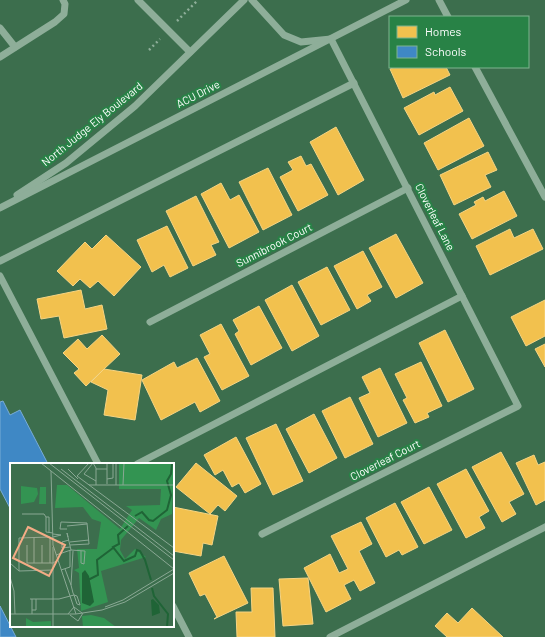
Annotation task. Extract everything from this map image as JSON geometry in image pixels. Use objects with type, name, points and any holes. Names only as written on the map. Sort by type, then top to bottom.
[{"type":"street","points":[[0,57],[64,14],[65,4],[63,0]]},
{"type":"street","points":[[138,0],[190,52]]},
{"type":"street","name":"North Judge Ely Boulevard","points":[[0,207],[77,153],[134,106],[244,0]]},
{"type":"street","points":[[252,0],[284,35],[301,42],[331,39]]},
{"type":"street","name":"ACU Drive","points":[[0,207],[406,0]]},
{"type":"street","points":[[439,0],[447,16]]},
{"type":"street","points":[[0,28],[15,47]]},
{"type":"street","name":"Cloverleaf Lane","points":[[331,39],[518,406]]},
{"type":"street","points":[[476,68],[545,197]]},
{"type":"street","points":[[0,262],[354,83]]},
{"type":"street","name":"Sunnibrook Court","points":[[150,322],[408,188]]},
{"type":"street","points":[[0,276],[97,463]]},
{"type":"street","points":[[139,463],[462,296]]},
{"type":"street","name":"Cloverleaf Court","points":[[262,534],[518,406]]},
{"type":"street","points":[[330,637],[545,527]]},
{"type":"street","points":[[174,608],[189,637]]},
{"type":"path","points":[[177,21],[198,0]]},
{"type":"path","points":[[149,50],[160,38]]},
{"type":"building: Homes","points":[[446,68],[450,75],[403,98],[390,69]]},
{"type":"building: Homes","points":[[450,87],[463,111],[419,135],[404,108],[434,92],[435,95]]},
{"type":"building: Homes","points":[[469,118],[484,146],[438,170],[424,143]]},
{"type":"building: Homes","points":[[336,127],[364,180],[338,195],[310,142]]},
{"type":"building: Homes","points":[[488,152],[497,170],[485,175],[491,187],[454,205],[440,175]]},
{"type":"building: Homes","points":[[301,156],[306,166],[311,164],[328,195],[298,211],[280,177],[293,170],[288,162]]},
{"type":"building: Homes","points":[[268,168],[292,215],[263,230],[239,182]]},
{"type":"building: Homes","points":[[221,183],[230,200],[239,195],[259,232],[229,248],[201,194]]},
{"type":"building: Homes","points":[[504,191],[517,216],[472,239],[459,214],[476,205],[474,202],[483,197],[485,201]]},
{"type":"building: Homes","points":[[196,196],[219,242],[211,245],[216,255],[193,266],[166,211]]},
{"type":"building: Homes","points":[[167,226],[188,268],[170,277],[164,265],[152,272],[137,240]]},
{"type":"building: Homes","points":[[510,229],[514,238],[533,229],[543,249],[490,275],[476,246]]},
{"type":"building: Homes","points":[[396,234],[423,283],[396,298],[369,248]]},
{"type":"building: Homes","points":[[106,235],[141,267],[114,296],[98,281],[90,288],[80,279],[73,286],[57,271],[85,242],[92,249]]},
{"type":"building: Homes","points":[[363,251],[382,287],[367,295],[371,301],[357,309],[334,266]]},
{"type":"building: Homes","points":[[327,267],[350,310],[321,325],[298,282]]},
{"type":"building: Homes","points":[[292,285],[319,336],[292,351],[265,300]]},
{"type":"building: Homes","points":[[81,290],[85,309],[102,305],[107,329],[64,338],[59,316],[41,319],[37,299]]},
{"type":"building: Homes","points":[[545,300],[545,336],[526,346],[511,317]]},
{"type":"building: Homes","points":[[259,306],[282,348],[251,365],[235,334],[239,331],[233,320]]},
{"type":"building: Homes","points":[[221,324],[249,376],[222,390],[204,357],[210,354],[200,335]]},
{"type":"building: Homes","points":[[445,330],[474,389],[448,402],[419,343]]},
{"type":"building: Homes","points":[[102,335],[120,354],[86,386],[74,373],[79,369],[63,353],[78,339],[87,349]]},
{"type":"building: Homes","points":[[545,344],[545,367],[535,349]]},
{"type":"building: Homes","points":[[197,358],[220,401],[200,412],[195,402],[161,420],[142,380],[174,362],[177,368]]},
{"type":"building: Homes","points":[[421,362],[442,406],[427,413],[429,417],[415,423],[403,400],[407,398],[395,374]]},
{"type":"building: Homes","points":[[380,368],[407,423],[378,437],[359,398],[370,393],[362,377]]},
{"type":"building: Homes","points":[[104,369],[142,375],[135,420],[104,415],[108,390],[91,382]]},
{"type":"building: Homes","points":[[350,397],[373,444],[345,458],[322,411]]},
{"type":"building: Homes","points":[[314,414],[337,458],[309,473],[286,429]]},
{"type":"building: Homes","points":[[276,424],[303,481],[273,495],[246,438]]},
{"type":"building: Homes","points":[[236,437],[261,484],[245,493],[239,483],[232,487],[223,470],[215,475],[204,455]]},
{"type":"building: Homes","points":[[501,452],[524,494],[509,502],[516,514],[502,522],[472,467]]},
{"type":"building: Homes","points":[[534,455],[538,465],[545,462],[545,500],[536,505],[516,463]]},
{"type":"building: Homes","points":[[196,463],[237,496],[225,511],[218,505],[210,514],[176,487]]},
{"type":"building: Homes","points":[[466,469],[489,511],[479,517],[485,528],[466,538],[437,484]]},
{"type":"building: Homes","points":[[429,487],[452,530],[424,544],[401,502]]},
{"type":"building: Homes","points":[[395,503],[418,547],[402,555],[399,550],[386,557],[366,518]]},
{"type":"building: Homes","points":[[174,507],[218,516],[212,545],[203,543],[201,556],[174,551]]},
{"type":"building: Homes","points":[[361,522],[372,544],[359,551],[375,583],[360,591],[354,580],[344,585],[351,599],[326,612],[304,568],[330,554],[339,573],[348,569],[331,536]]},
{"type":"building: Homes","points":[[224,556],[248,603],[214,619],[217,617],[205,594],[200,596],[189,573]]},
{"type":"building: Homes","points":[[308,578],[313,624],[283,626],[279,579]]},
{"type":"building: Homes","points":[[251,588],[273,588],[275,637],[237,637],[236,612],[252,612]]},
{"type":"building: Homes","points":[[472,608],[503,637],[447,637],[435,626],[447,613],[458,623]]},
{"type":"building: Schools","points":[[3,401],[10,415],[20,410],[47,463],[10,463],[10,508],[0,489],[0,402]]},
{"type":"building: Schools","points":[[0,606],[16,637],[0,637]]}]
